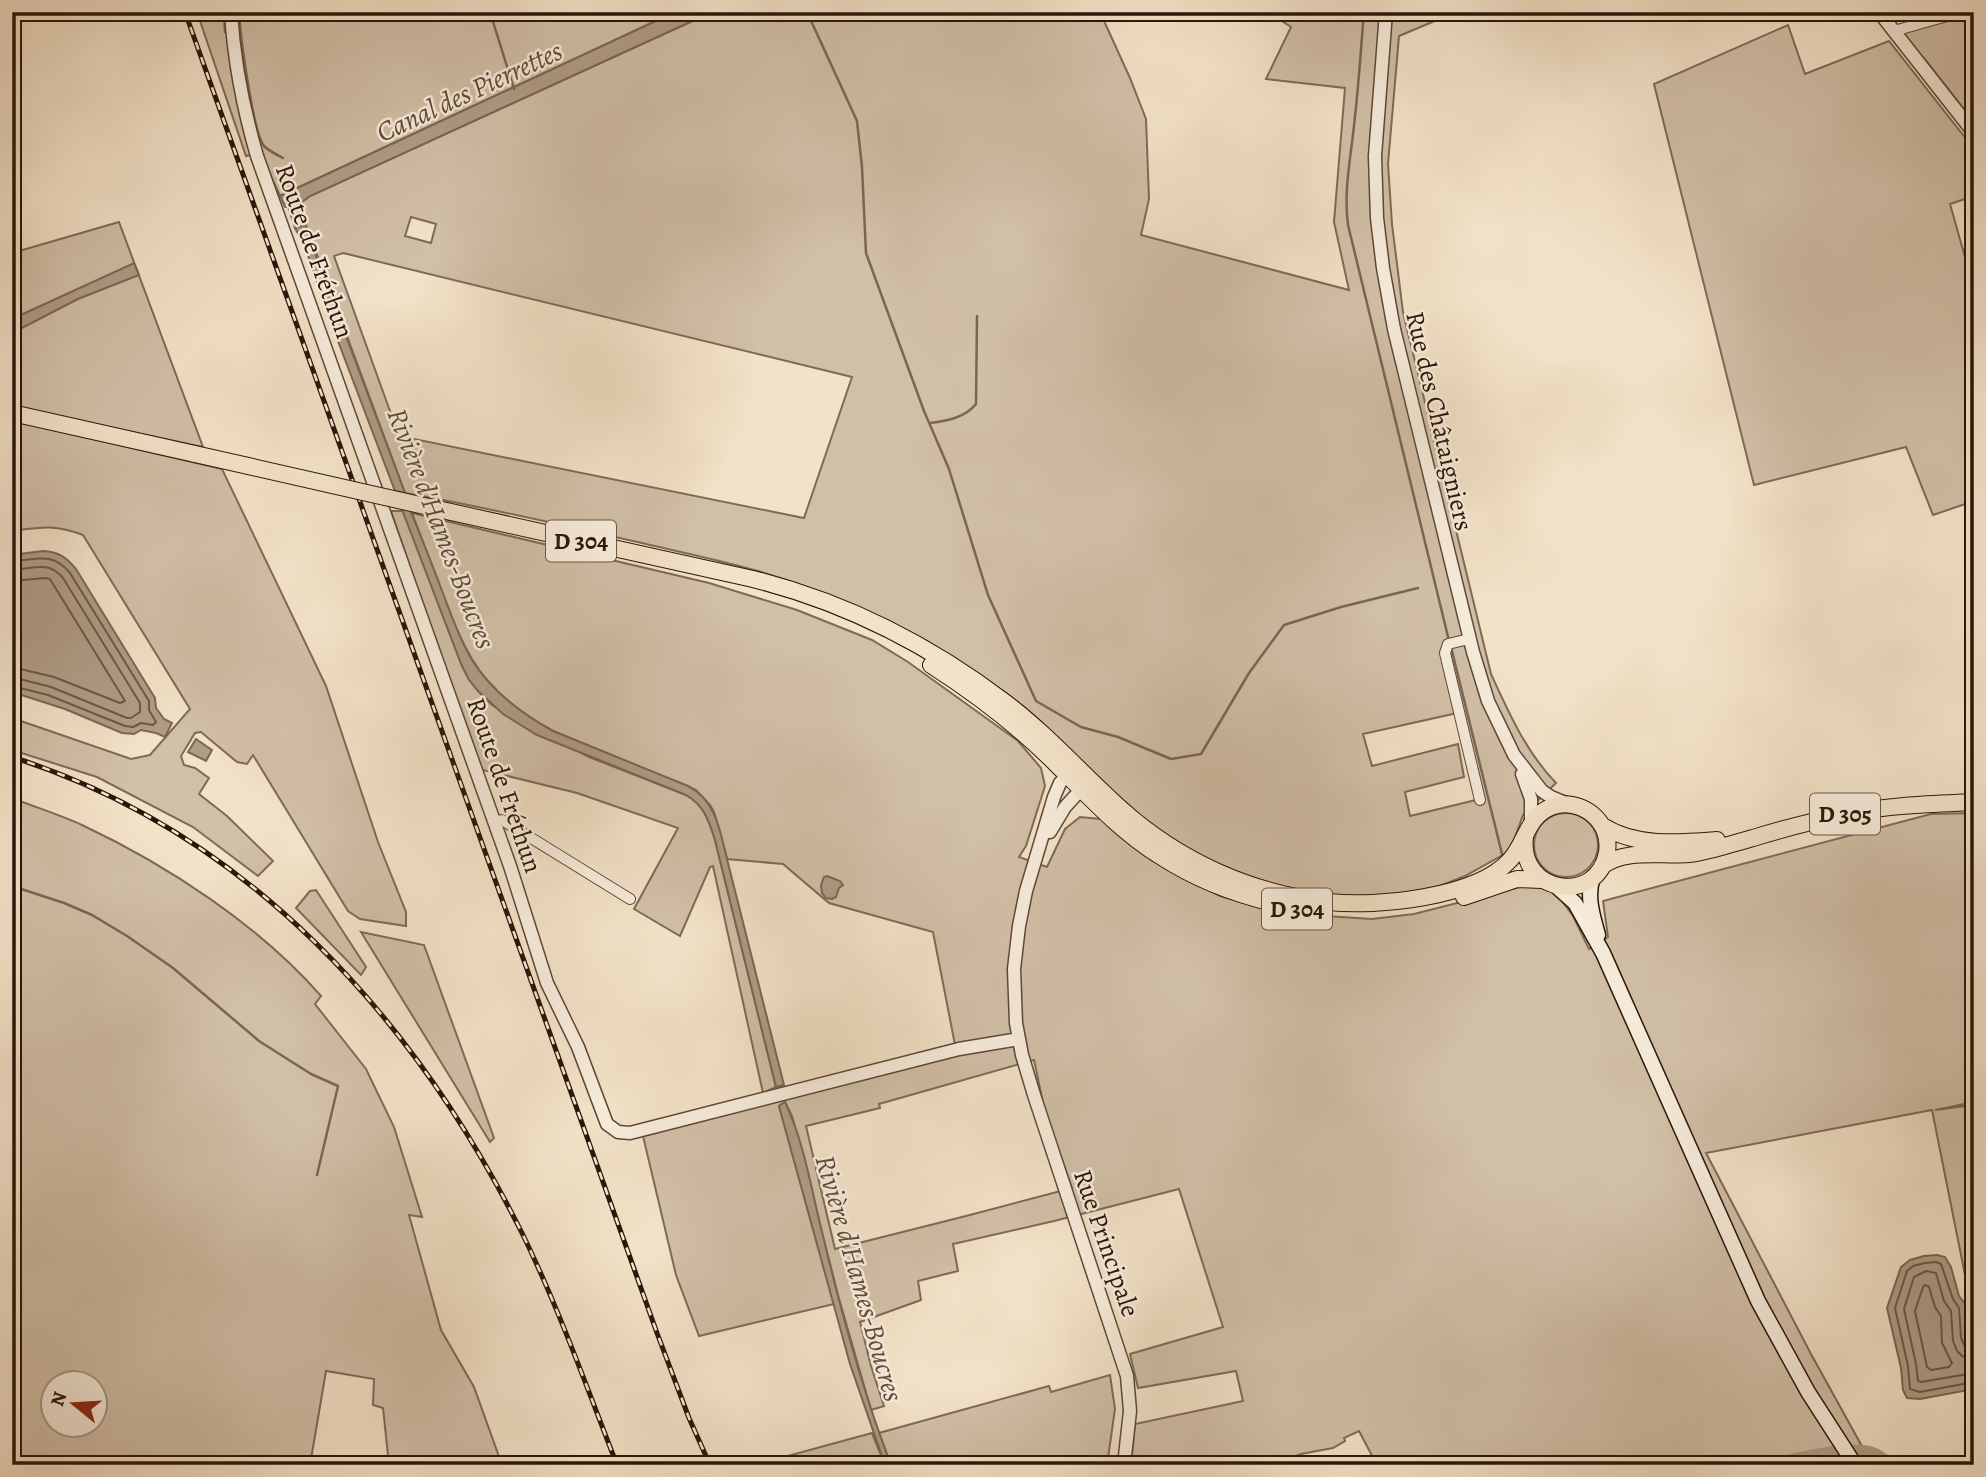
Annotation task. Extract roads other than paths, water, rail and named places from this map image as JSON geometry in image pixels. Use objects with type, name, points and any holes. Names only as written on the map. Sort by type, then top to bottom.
[{"type":"main road","name":"D 304","points":[[12,413],[792,589],[898,634],[949,663],[1048,738],[1072,770],[1132,836],[1179,868],[1234,892],[1281,906],[1335,914],[1387,913],[1450,901],[1517,879],[1549,883]]},
{"type":"main road","name":"D 304","points":[[1086,785],[1187,857],[1245,884],[1319,901],[1366,905],[1388,903],[1422,898],[1464,887],[1504,866],[1515,855],[1528,830]]},
{"type":"main road","name":"D 305","points":[[1597,872],[1611,861],[1627,856],[1696,853],[1864,810],[1974,802]]},
{"type":"main road","points":[[1603,953],[1590,899],[1590,886],[1608,846],[1603,826],[1588,810],[1569,804],[1550,807],[1537,815],[1528,830],[1524,847],[1527,861],[1532,870],[1575,903],[1603,953],[1743,1270],[1789,1359],[1855,1465]]},
{"type":"main road","name":"D 305","points":[[1603,826],[1624,836],[1663,842],[1754,837]]},
{"type":"main road","points":[[1549,883],[1573,887],[1586,882],[1597,872]]},
{"type":"street","name":"Route de Fréthun","points":[[230,12],[232,41],[244,109],[257,156],[494,822],[547,983],[578,1047],[609,1127],[616,1131],[634,1132],[959,1049],[1019,1039]]},
{"type":"street","name":"Rue des Châtaigniers","points":[[1386,12],[1375,156],[1378,234],[1394,329],[1459,641],[1514,755],[1542,791],[1569,804]]},
{"type":"street","points":[[1879,12],[1974,133]]},
{"type":"street","points":[[1894,31],[1961,12]]},
{"type":"street","points":[[1459,641],[1445,653],[1480,800]]},
{"type":"street","points":[[1514,755],[1530,793],[1532,804],[1528,830]]},
{"type":"street","points":[[1034,867],[1054,797],[1060,783],[1072,770]]},
{"type":"street","points":[[1034,867],[1054,824],[1065,807],[1086,785]]},
{"type":"street","points":[[494,822],[502,820],[630,899]]},
{"type":"street","name":"Rue Principale","points":[[1034,867],[1022,907],[1015,952],[1014,1002],[1019,1039],[1040,1113],[1125,1367],[1130,1404],[1124,1465]]},
{"type":"water","points":[[675,12],[712,12],[310,196],[295,207],[285,207],[280,196]]},
{"type":"water","points":[[305,225],[405,493],[395,491],[304,244],[295,228]]},
{"type":"water","points":[[134,263],[139,275],[78,299],[12,333],[12,319]]},
{"type":"water","points":[[401,507],[410,510],[468,652],[498,692],[553,731],[688,786],[705,799],[711,808],[722,838],[784,1085],[776,1087],[715,840],[702,809],[686,795],[537,735],[503,714],[478,691],[462,666]]},
{"type":"water","points":[[43,551],[62,556],[76,569],[155,698],[156,708],[164,719],[172,723],[165,737],[141,730],[134,734],[122,733],[65,709],[12,692],[12,555]]},
{"type":"water","points":[[196,739],[212,750],[206,761],[188,752]]},
{"type":"water","points":[[827,876],[843,885],[832,899],[826,898],[822,893],[821,885]]},
{"type":"water","points":[[785,1102],[803,1152],[854,1354],[891,1465],[885,1465],[850,1364],[779,1106]]},
{"type":"water","points":[[1937,1255],[1945,1257],[1951,1267],[1959,1296],[1966,1305],[1968,1337],[1974,1355],[1974,1389],[1920,1399],[1907,1398],[1903,1390],[1901,1368],[1887,1308],[1901,1267],[1910,1260]]},
{"type":"water","points":[[1864,1450],[1893,1465],[1852,1456],[1851,1451]]},
{"type":"water","points":[[1832,1452],[1835,1459],[1774,1465],[1802,1457]]},
{"type":"waterway","points":[[224,12],[225,32]]},
{"type":"waterway","points":[[239,12],[248,82],[260,137],[266,148],[283,158]]},
{"type":"waterway","name":"Canal des Pierrettes","points":[[490,12],[514,89]]},
{"type":"waterway","points":[[807,12],[857,121],[866,253],[924,411],[949,469],[988,595],[1036,701],[1081,727],[1118,737],[1171,759],[1201,754],[1249,673],[1284,625],[1341,607],[1418,588]]},
{"type":"waterway","points":[[1364,12],[1347,184],[1348,225],[1449,641]]},
{"type":"waterway","points":[[930,423],[961,416],[976,404],[977,316]]},
{"type":"waterway","points":[[1451,647],[1502,854]]},
{"type":"waterway","points":[[12,886],[92,915],[127,936],[173,968],[259,1041],[311,1074],[338,1086],[317,1175]]},
{"type":"waterway","name":"Rivière d'Hames-Boucres","points":[[1781,1465],[1852,1453],[1872,1456],[1887,1465]]},
{"type":"railway","points":[[185,12],[657,1333],[710,1465]]},
{"type":"railway","points":[[12,757],[97,790],[176,833],[249,884],[316,943],[376,1008],[431,1079],[480,1155],[523,1235],[561,1320],[617,1465]]}]
